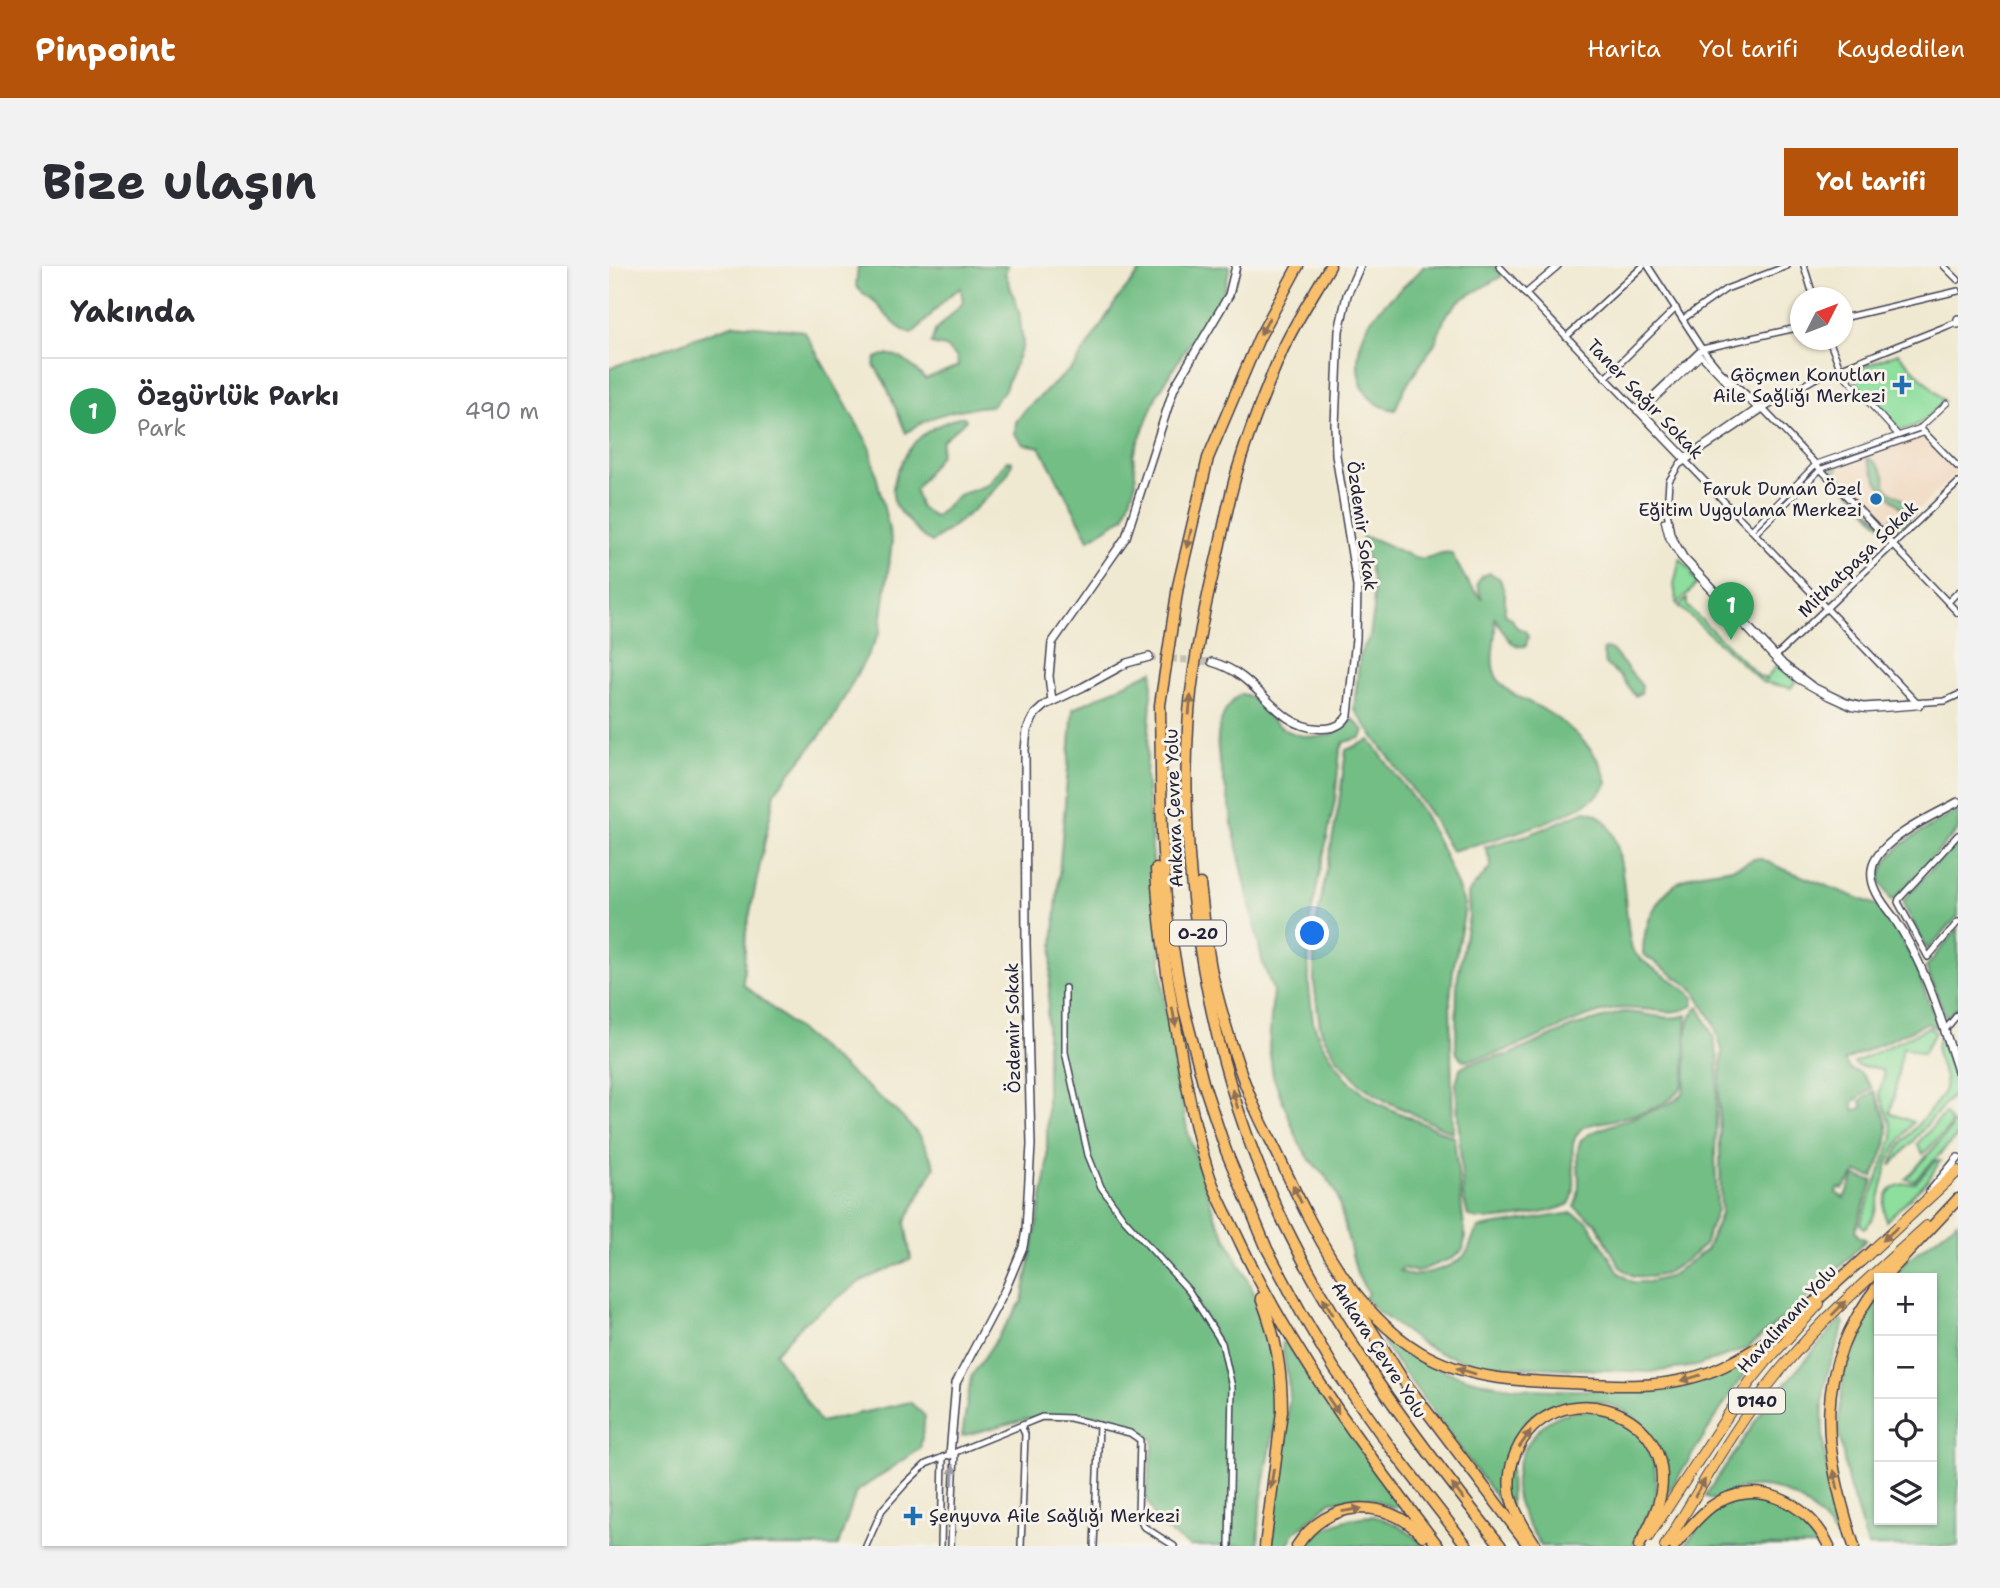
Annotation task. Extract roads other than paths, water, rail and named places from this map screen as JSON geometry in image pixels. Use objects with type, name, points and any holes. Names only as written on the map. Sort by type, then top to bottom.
[{"type":"highway","name":"Ankara Çevre Yolu","points":[[1298,266],[1259,338],[1208,458],[1178,586],[1160,705],[1162,837],[1169,925],[1176,971],[1203,1082],[1226,1151],[1267,1250],[1324,1351],[1390,1447],[1467,1546]]},
{"type":"highway","name":"Ankara Çevre Yolu","points":[[1330,266],[1283,349],[1238,467],[1209,590],[1192,681],[1188,727],[1190,848],[1196,918],[1206,983],[1235,1100],[1258,1164],[1306,1266],[1355,1349],[1411,1431],[1501,1546]]},
{"type":"highway","points":[[1160,705],[1154,772],[1157,895],[1184,1073],[1195,1126],[1211,1179],[1230,1230],[1267,1312],[1280,1357],[1282,1411],[1267,1512],[1265,1546]]},
{"type":"highway","points":[[1187,771],[1211,965],[1226,1027],[1260,1119],[1351,1298],[1386,1356],[1529,1546]]},
{"type":"highway","name":"Havalimanı Yolu","points":[[1641,1546],[1749,1383],[1787,1338],[1866,1256],[1958,1171]]},
{"type":"highway","points":[[1211,1179],[1270,1303],[1307,1365],[1363,1448],[1435,1546]]},
{"type":"highway","points":[[1889,1273],[1958,1198]]},
{"type":"highway","name":"Havalimanı Yolu","points":[[1665,1546],[1712,1468],[1781,1369],[1873,1275],[1958,1198]]},
{"type":"highway","points":[[1307,1215],[1356,1292],[1377,1317],[1408,1344],[1431,1358],[1467,1373],[1534,1382],[1657,1385],[1709,1373],[1775,1336],[1866,1256]]},
{"type":"highway","points":[[1854,1546],[1833,1468],[1828,1428],[1829,1405],[1834,1370],[1847,1334],[1874,1291]]},
{"type":"highway","points":[[1536,1546],[1517,1515],[1511,1496],[1510,1480],[1515,1455],[1527,1434],[1543,1419],[1565,1409],[1586,1405],[1608,1409],[1627,1418],[1646,1434],[1655,1450],[1661,1471],[1661,1492],[1641,1546]]},
{"type":"highway","points":[[1674,1546],[1711,1507],[1730,1496],[1752,1493],[1778,1497],[1796,1506],[1816,1524],[1829,1546]]},
{"type":"highway","points":[[1297,1546],[1304,1535],[1323,1519],[1360,1508],[1381,1510],[1399,1516],[1435,1546]]},
{"type":"street","points":[[1052,701],[1049,676],[1052,643],[1126,537],[1174,388],[1229,295],[1236,266]]},
{"type":"street","name":"Özdemir Sokak","points":[[1212,662],[1240,675],[1296,722],[1329,729],[1341,725],[1348,715],[1356,639],[1357,586],[1336,455],[1335,425],[1339,331],[1347,295],[1360,266]]},
{"type":"street","name":"Taner Sağır Sokak","points":[[1499,266],[1826,608],[1920,702]]},
{"type":"street","points":[[1525,294],[1558,266]]},
{"type":"street","points":[[1566,337],[1646,266],[1702,349],[1728,380],[1821,469],[1958,613]]},
{"type":"street","points":[[1683,319],[1726,289],[1787,266]]},
{"type":"street","points":[[1804,266],[1811,287]]},
{"type":"street","points":[[1944,266],[1958,280]]},
{"type":"street","points":[[1853,316],[1958,291]]},
{"type":"street","points":[[1605,378],[1676,308]]},
{"type":"street","points":[[1760,409],[1726,382],[1701,356],[1642,411],[1686,457],[1802,385],[1958,322]]},
{"type":"street","points":[[1637,411],[1702,349],[1790,329]]},
{"type":"street","points":[[1833,350],[1841,372],[1898,435]]},
{"type":"street","points":[[1753,532],[1821,469],[1922,430],[1947,403]]},
{"type":"street","points":[[1760,409],[1685,461],[1675,470],[1669,481],[1668,520],[1674,540],[1684,557],[1776,656],[1813,686],[1852,704],[1863,706],[1951,699],[1958,695]]},
{"type":"street","points":[[1753,532],[1816,464],[1898,435],[1922,430]]},
{"type":"street","points":[[1922,430],[1958,467]]},
{"type":"street","name":"Mithatpaşa Sokak","points":[[1776,656],[1958,483]]},
{"type":"street","points":[[1668,520],[1664,521],[1667,534],[1678,555],[1798,681],[1828,698],[1859,709],[1920,706],[1920,702]]},
{"type":"street","points":[[1948,602],[1958,593]]},
{"type":"street","name":"Özdemir Sokak","points":[[949,1455],[956,1383],[1005,1290],[1023,1247],[1026,1230],[1031,1145],[1026,944],[1027,730],[1035,714],[1052,701],[1126,663],[1149,657]]},
{"type":"street","points":[[1958,802],[1889,845],[1876,859],[1872,874],[1880,899],[1916,957],[1958,1071]]},
{"type":"street","points":[[1958,835],[1899,899],[1899,906],[1928,957],[1958,922]]},
{"type":"street","points":[[1065,988],[1065,1052],[1088,1155],[1101,1187],[1124,1219],[1189,1291],[1222,1343],[1232,1387],[1229,1546]]},
{"type":"street","points":[[1945,1030],[1958,1014]]},
{"type":"street","points":[[1913,1213],[1958,1158]]},
{"type":"street","points":[[867,1546],[882,1510],[926,1464],[1042,1417],[1070,1418],[1130,1433],[1140,1440],[1138,1513],[1143,1526],[1174,1546]]},
{"type":"street","points":[[1094,1546],[1099,1425]]},
{"type":"street","points":[[1021,1426],[1025,1434],[1021,1546]]},
{"type":"street","points":[[941,1546],[949,1455]]},
{"type":"street","points":[[949,1455],[951,1546]]},
{"type":"tunnel","points":[[1149,657],[1212,662]]},
{"type":"place","name":"Göçmen Konutları Aile Sağlığı Merkezi","points":[[1902,385]]},
{"type":"place","name":"Faruk Duman Özel Eğitim Uygulama Merkezi","points":[[1876,499]]},
{"type":"place","name":"Özgürlük Parkı","points":[[1731,640]]},
{"type":"place","name":"Şenyuva Aile Sağlığı Merkezi","points":[[913,1516]]}]
